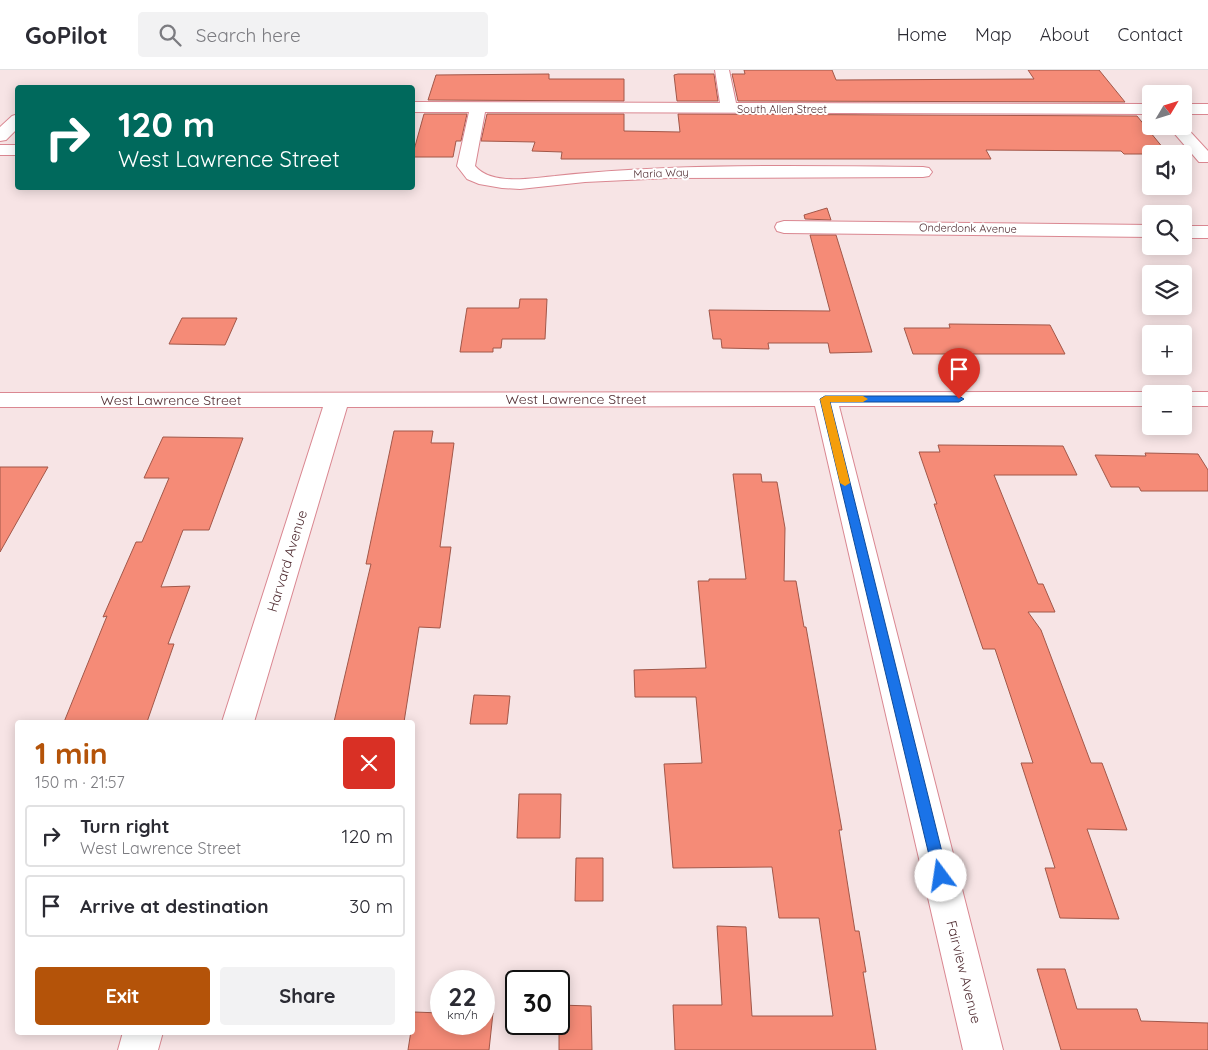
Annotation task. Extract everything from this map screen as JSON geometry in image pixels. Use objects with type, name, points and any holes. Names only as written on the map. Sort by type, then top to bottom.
[{"type":"street","points":[[722,70],[728,109]]},
{"type":"street","name":"South Allen Street","points":[[415,107],[1142,109]]},
{"type":"street","name":"Maria Way","points":[[478,107],[466,166],[469,172],[476,177],[492,182],[513,184],[685,172],[923,172]]},
{"type":"street","points":[[1192,109],[1208,109]]},
{"type":"street","points":[[0,136],[15,112]]},
{"type":"street","points":[[1184,135],[1205,158]]},
{"type":"street","points":[[0,150],[15,150]]},
{"type":"street","name":"Onderdonk Avenue","points":[[784,227],[1142,231]]},
{"type":"street","points":[[1192,232],[1208,232]]},
{"type":"street","name":"Fairview Avenue","points":[[825,399],[983,1050]]},
{"type":"street","name":"West Lawrence Street","points":[[0,400],[1142,399]]},
{"type":"street","points":[[1192,399],[1208,399]]},
{"type":"street","name":"Harvard Avenue","points":[[239,720],[336,400]]},
{"type":"street","points":[[138,1050],[142,1035]]},
{"type":"building","points":[[744,70],[832,70],[836,80],[1034,79],[1028,70],[1099,70],[1125,102],[738,101],[732,74],[745,74]]},
{"type":"building","points":[[549,74],[549,79],[624,79],[624,101],[428,100],[436,75]]},
{"type":"building","points":[[714,74],[718,101],[677,101],[674,75]]},
{"type":"building","points":[[424,114],[467,114],[461,141],[456,141],[453,157],[415,157],[415,146]]},
{"type":"building","points":[[487,114],[624,114],[624,131],[680,132],[678,114],[1137,116],[1142,122],[1142,135],[1152,135],[1161,145],[1142,145],[1142,154],[1124,154],[1121,151],[986,150],[991,159],[561,159],[562,152],[532,151],[535,142],[481,141]]},
{"type":"building","points":[[827,208],[831,220],[805,219],[804,215]]},
{"type":"building","points":[[810,235],[836,235],[872,352],[830,353],[828,343],[768,343],[769,349],[722,348],[721,339],[713,339],[709,310],[830,311]]},
{"type":"building","points":[[520,299],[547,299],[545,339],[502,339],[501,348],[493,348],[493,352],[460,352],[467,308],[519,308]]},
{"type":"building","points":[[182,318],[237,318],[225,345],[169,344]]},
{"type":"building","points":[[949,324],[1050,325],[1065,354],[913,354],[904,328],[950,328]]},
{"type":"building","points":[[394,431],[433,431],[431,443],[454,443],[440,547],[451,547],[440,628],[419,627],[404,720],[334,720],[371,564],[366,564]]},
{"type":"building","points":[[163,437],[243,438],[209,530],[183,530],[161,587],[190,586],[168,644],[174,644],[148,720],[65,720],[107,616],[103,617],[136,542],[142,542],[169,478],[144,478]]},
{"type":"building","points":[[938,445],[1063,446],[1077,475],[994,475],[1038,584],[1043,584],[1055,612],[1028,612],[1041,630],[1091,763],[1102,763],[1127,830],[1087,829],[1119,919],[1060,918],[1045,868],[1055,868],[1021,763],[1033,763],[995,649],[983,649],[934,504],[937,504],[919,452],[940,452]]},
{"type":"building","points":[[1145,453],[1198,454],[1208,470],[1208,491],[1141,491],[1139,487],[1111,487],[1095,455],[1146,456]]},
{"type":"building","points":[[0,467],[48,467],[0,552]]},
{"type":"building","points":[[733,474],[761,474],[762,482],[777,482],[785,528],[784,581],[796,581],[804,627],[806,627],[842,830],[839,830],[855,931],[859,931],[866,972],[863,972],[876,1050],[675,1050],[673,1005],[722,1005],[717,926],[746,927],[752,1016],[833,1016],[819,918],[779,918],[772,867],[673,868],[664,764],[702,763],[696,697],[635,697],[634,670],[706,668],[698,581],[709,581],[709,579],[746,579]]},
{"type":"building","points":[[474,695],[510,696],[507,724],[470,724]]},
{"type":"building","points":[[519,794],[561,794],[560,838],[517,838]]},
{"type":"building","points":[[576,858],[603,858],[603,901],[575,901]]},
{"type":"building","points":[[1037,969],[1065,969],[1077,1009],[1137,1009],[1141,1021],[1208,1023],[1208,1050],[1061,1050]]},
{"type":"building","points":[[570,1005],[591,1006],[592,1050],[559,1050],[559,1035],[570,1035]]},
{"type":"building","points":[[415,1012],[430,1013],[430,1035],[491,1035],[489,1050],[408,1050],[410,1035],[415,1035]]},
{"type":"slow traffic","points":[[845,483],[825,399],[863,399]]},
{"type":"route","points":[[941,876],[825,399],[959,399]]}]
